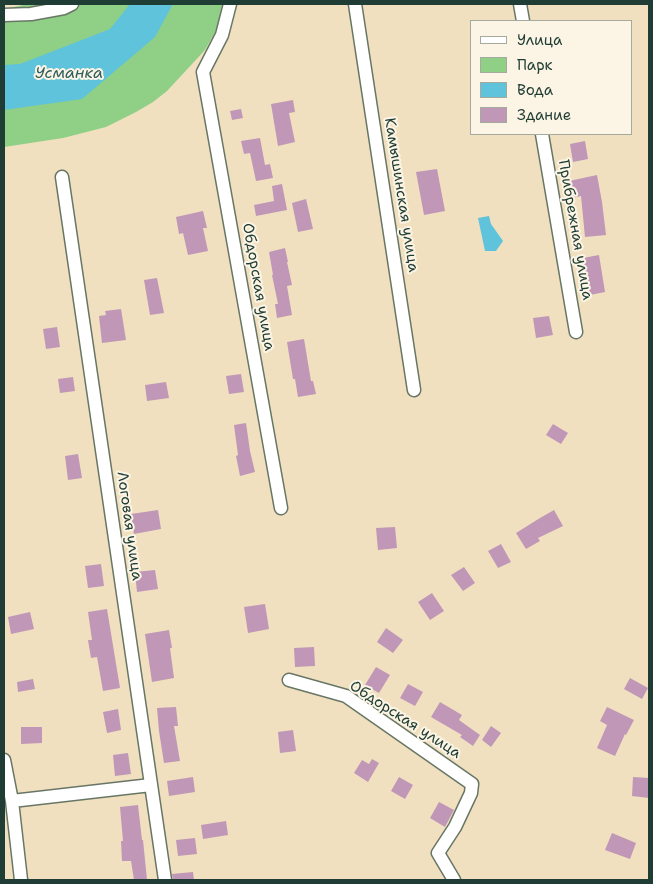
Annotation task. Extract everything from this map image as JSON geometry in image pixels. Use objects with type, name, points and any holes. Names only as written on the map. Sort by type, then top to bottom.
[{"type":"street","points":[[4,15],[31,14],[64,8],[72,4]]},
{"type":"street","name":"Обдорская улица","points":[[230,4],[222,35],[203,72],[281,508]]},
{"type":"street","name":"Камышинская улица","points":[[355,4],[414,390]]},
{"type":"street","points":[[520,4],[523,20]]},
{"type":"street","name":"Прибрежная улица","points":[[542,135],[576,332]]},
{"type":"street","name":"Логовая улица","points":[[62,177],[165,880]]},
{"type":"street","name":"Обдорская улица","points":[[288,680],[346,696],[472,784],[455,827],[438,853],[454,880]]},
{"type":"street","points":[[4,760],[12,801],[20,880]]},
{"type":"street","points":[[12,801],[151,785]]},
{"type":"green space","points":[[28,4],[231,4],[205,50],[167,91],[153,102],[106,127],[63,138],[4,147],[4,9]]},
{"type":"water","name":"Усманка","points":[[130,4],[173,4],[155,37],[82,99],[4,110],[4,65],[20,64],[110,29]]},
{"type":"water","points":[[489,216],[491,224],[503,241],[496,251],[485,251],[478,218]]},
{"type":"building","points":[[293,100],[295,112],[289,113],[295,142],[278,146],[271,104]]},
{"type":"building","points":[[241,109],[243,118],[232,120],[230,111]]},
{"type":"building","points":[[260,138],[265,165],[270,164],[273,178],[256,181],[250,153],[244,154],[241,141]]},
{"type":"building","points":[[585,141],[588,159],[573,162],[570,144]]},
{"type":"building","points":[[437,169],[445,211],[424,215],[416,172]]},
{"type":"building","points":[[597,175],[606,235],[585,237],[581,196],[572,198],[569,181]]},
{"type":"building","points":[[282,184],[287,210],[256,216],[254,205],[274,201],[272,186]]},
{"type":"building","points":[[306,199],[313,229],[298,232],[292,203]]},
{"type":"building","points":[[203,211],[207,228],[203,228],[208,251],[188,255],[183,233],[179,234],[176,217]]},
{"type":"building","points":[[285,248],[292,285],[287,286],[292,315],[277,318],[275,304],[278,304],[269,252]]},
{"type":"building","points":[[599,255],[605,292],[590,295],[583,258]]},
{"type":"building","points":[[157,278],[164,313],[150,315],[144,280]]},
{"type":"building","points":[[121,309],[126,340],[102,343],[99,316],[106,315],[105,311]]},
{"type":"building","points":[[549,316],[553,335],[536,338],[533,318]]},
{"type":"building","points":[[57,327],[60,347],[46,349],[43,329]]},
{"type":"building","points":[[304,339],[311,381],[313,381],[316,394],[298,397],[287,342]]},
{"type":"building","points":[[241,374],[244,392],[229,394],[226,376]]},
{"type":"building","points":[[73,377],[75,391],[60,393],[58,379]]},
{"type":"building","points":[[166,382],[169,398],[147,401],[145,385]]},
{"type":"building","points":[[246,423],[255,472],[240,476],[236,456],[238,455],[234,425]]},
{"type":"building","points":[[553,424],[568,433],[561,444],[546,435]]},
{"type":"building","points":[[78,454],[82,478],[68,480],[65,456]]},
{"type":"building","points":[[158,510],[161,529],[134,534],[131,514]]},
{"type":"building","points":[[554,510],[563,526],[538,538],[540,541],[526,549],[516,533]]},
{"type":"building","points":[[395,527],[397,548],[378,550],[376,528]]},
{"type":"building","points":[[501,544],[511,562],[498,568],[488,551]]},
{"type":"building","points":[[101,564],[104,586],[88,588],[85,566]]},
{"type":"building","points":[[464,567],[475,583],[463,591],[451,575]]},
{"type":"building","points":[[155,570],[158,589],[137,592],[135,572]]},
{"type":"building","points":[[432,593],[444,611],[430,620],[418,602]]},
{"type":"building","points":[[265,604],[269,629],[248,633],[244,607]]},
{"type":"building","points":[[107,609],[120,688],[103,691],[97,657],[91,658],[88,640],[92,640],[88,612]]},
{"type":"building","points":[[30,612],[34,629],[11,634],[8,617]]},
{"type":"building","points":[[386,628],[403,640],[393,653],[377,642]]},
{"type":"building","points":[[169,630],[174,678],[152,682],[145,634]]},
{"type":"building","points":[[314,647],[315,666],[295,667],[294,648]]},
{"type":"building","points":[[376,667],[390,675],[379,693],[365,685]]},
{"type":"building","points":[[630,678],[648,688],[642,699],[624,689]]},
{"type":"building","points":[[33,679],[35,689],[18,692],[17,682]]},
{"type":"building","points":[[408,684],[423,692],[415,706],[400,698]]},
{"type":"building","points":[[440,702],[462,715],[459,720],[480,735],[473,746],[460,737],[462,735],[431,717]]},
{"type":"building","points":[[176,707],[178,726],[174,726],[180,761],[164,763],[157,708]]},
{"type":"building","points":[[607,707],[634,720],[615,756],[597,748],[607,725],[600,721]]},
{"type":"building","points":[[118,709],[121,730],[107,733],[103,712]]},
{"type":"building","points":[[491,726],[501,733],[491,747],[482,740]]},
{"type":"building","points":[[21,727],[42,727],[42,743],[21,744]]},
{"type":"building","points":[[293,730],[296,751],[280,753],[278,732]]},
{"type":"building","points":[[128,753],[131,774],[115,776],[113,755]]},
{"type":"building","points":[[372,759],[379,763],[368,782],[354,773],[362,760],[369,764]]},
{"type":"building","points":[[193,777],[195,792],[169,796],[167,781]]},
{"type":"building","points":[[399,777],[413,785],[405,799],[391,791]]},
{"type":"building","points":[[633,777],[649,778],[649,798],[632,796]]},
{"type":"building","points":[[439,802],[454,810],[445,827],[430,818]]},
{"type":"building","points":[[138,805],[147,880],[134,880],[131,861],[122,861],[121,841],[123,841],[120,807]]},
{"type":"building","points":[[226,821],[228,835],[203,839],[201,825]]},
{"type":"building","points":[[612,833],[636,843],[630,859],[605,850]]},
{"type":"building","points":[[195,838],[197,854],[178,856],[176,840]]},
{"type":"building","points":[[193,872],[194,880],[173,880],[172,874]]}]
